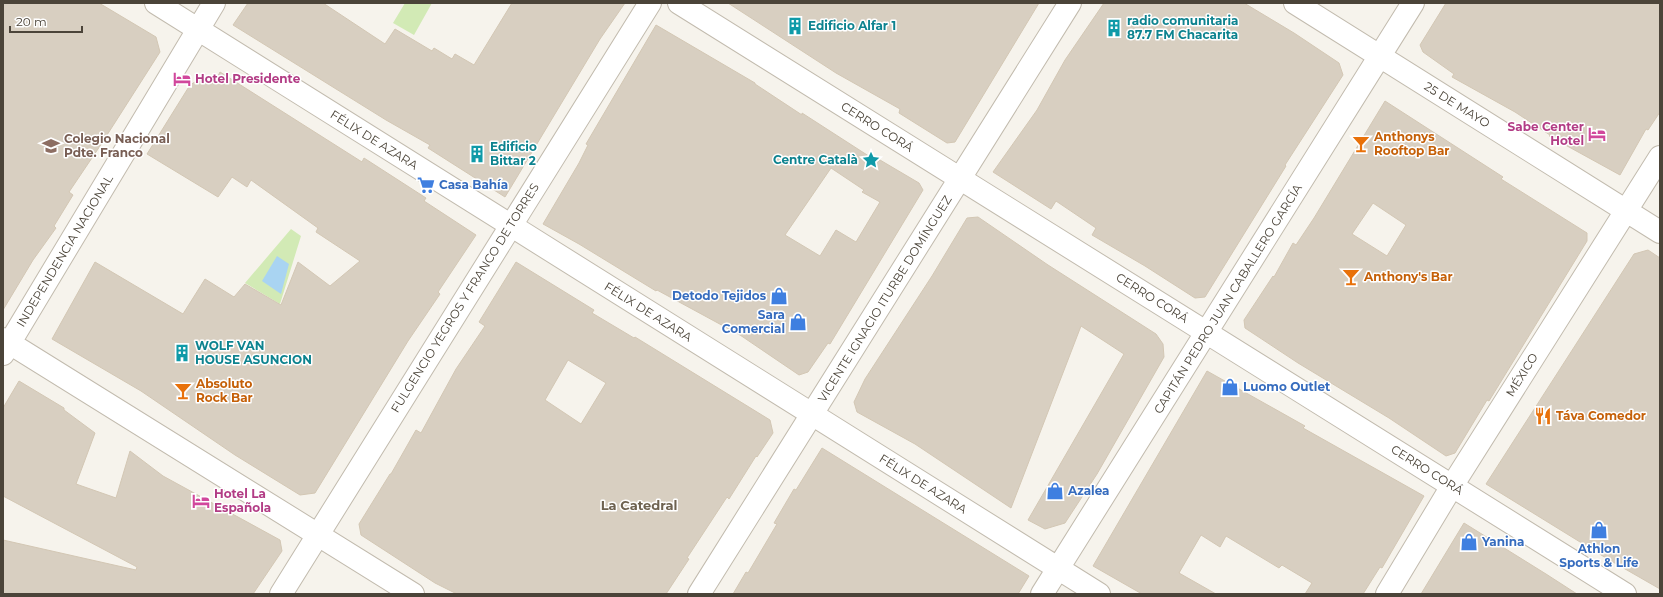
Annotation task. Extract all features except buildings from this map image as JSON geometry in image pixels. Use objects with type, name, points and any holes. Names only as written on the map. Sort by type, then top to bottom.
[{"type":"street","name":"FÉLIX DE AZARA","points":[[156,3],[1099,594]]},
{"type":"street","name":"INDEPENDENCIA NACIONAL","points":[[5,345],[214,3]]},
{"type":"street","name":"FULGENCIO YEGROS Y FRANCO DE TORRES","points":[[281,594],[317,534],[650,3]]},
{"type":"street","name":"CERRO CORÁ","points":[[679,3],[1625,594]]},
{"type":"street","name":"VICENTE IGNACIO ITURBE DOMÍNGUEZ","points":[[699,594],[1070,3]]},
{"type":"street","name":"25 DE MAYO","points":[[1295,3],[1660,232]]},
{"type":"street","name":"CAPITÁN PEDRO JUAN CABALLERO GARCÍA","points":[[1042,594],[1413,3]]},
{"type":"street","name":"MÉXICO","points":[[1387,594],[1452,486],[1660,157]]},
{"type":"street","points":[[5,345],[317,534],[413,594]]},
{"type":"green space","points":[[405,3],[432,3],[414,35],[393,23]]},
{"type":"green space","points":[[291,229],[301,236],[280,304],[245,283]]},
{"type":"water","points":[[277,256],[289,264],[281,294],[262,281]]},
{"type":"place","name":"Edificio Alfar 1","points":[[795,26]]},
{"type":"place","name":"radio comunitaria 87.7 FM Chacarita","points":[[1114,28]]},
{"type":"place","name":"Hotel Presidente","points":[[182,79]]},
{"type":"place","name":"Sabe Center Hotel","points":[[1597,134]]},
{"type":"place","name":"Anthonys Rooftop Bar","points":[[1361,144]]},
{"type":"place","name":"Colegio Nacional Pdte. Franco","points":[[51,146]]},
{"type":"place","name":"Edificio Bittar 2","points":[[477,154]]},
{"type":"place","name":"Centre Català","points":[[871,160]]},
{"type":"place","name":"Casa Bahía","points":[[426,185]]},
{"type":"place","name":"Anthony's Bar","points":[[1351,277]]},
{"type":"place","name":"Detodo Tejidos","points":[[779,296]]},
{"type":"place","name":"Sara Comercial","points":[[798,322]]},
{"type":"place","name":"WOLF VAN HOUSE ASUNCION","points":[[182,353]]},
{"type":"place","name":"Luomo Outlet","points":[[1230,387]]},
{"type":"place","name":"Absoluto Rock Bar","points":[[183,391]]},
{"type":"place","name":"Táva Comedor","points":[[1543,416]]},
{"type":"place","name":"Azalea","points":[[1055,491]]},
{"type":"place","name":"Hotel La Española","points":[[201,501]]},
{"type":"place","name":"Athlon Sports & Life","points":[[1599,530]]},
{"type":"place","name":"Yanina","points":[[1469,542]]},
{"type":"district","name":"La Catedral","points":[[639,505]]}]
